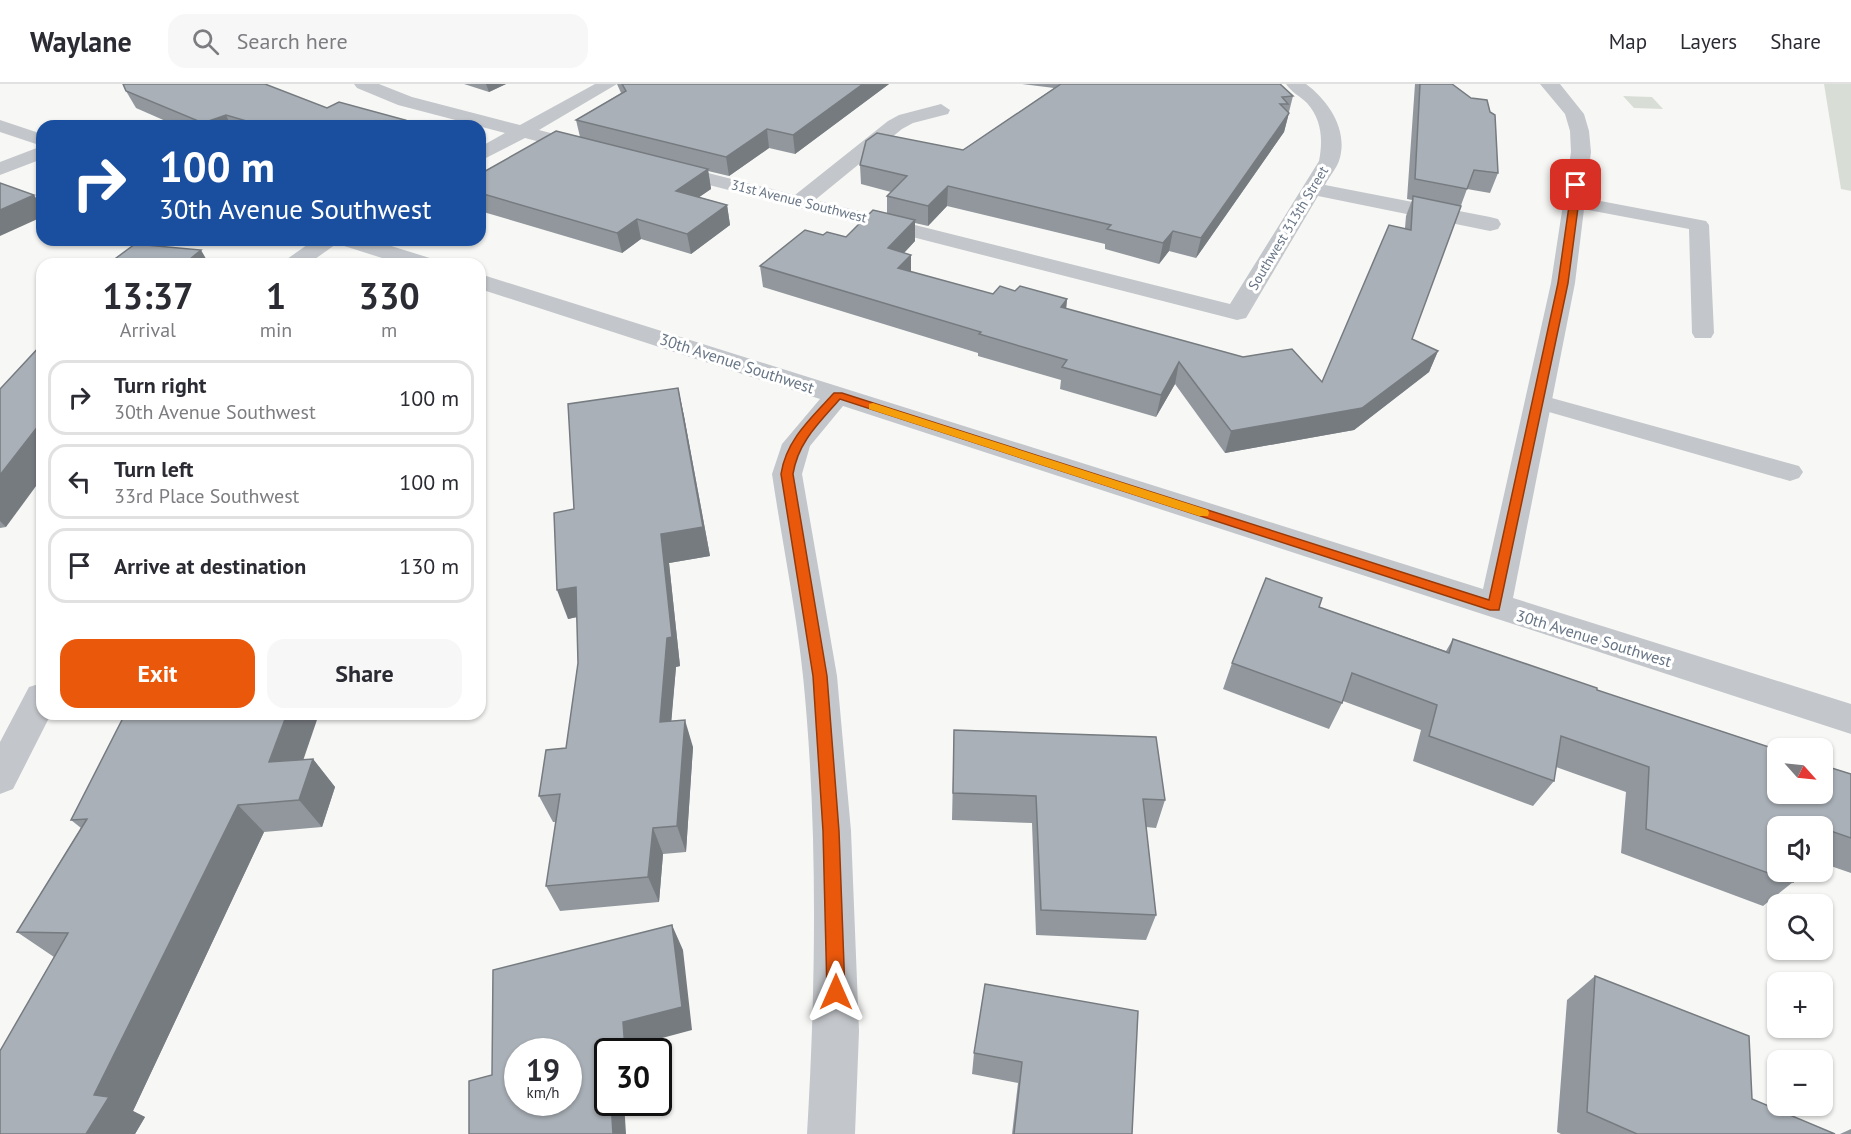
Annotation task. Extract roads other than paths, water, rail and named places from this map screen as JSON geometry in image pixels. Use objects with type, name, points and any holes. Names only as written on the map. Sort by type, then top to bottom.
[{"type":"street","points":[[363,84],[405,101],[475,120]]},
{"type":"street","points":[[486,152],[608,84]]},
{"type":"street","name":"Southwest 313th Street","points":[[1237,313],[1329,161],[1333,141],[1330,123],[1318,105],[1295,84]]},
{"type":"street","points":[[1495,607],[1563,283],[1581,152],[1580,122],[1561,93],[1549,84]]},
{"type":"street","points":[[800,201],[895,125],[906,119],[941,110]]},
{"type":"street","points":[[486,123],[610,154]]},
{"type":"street","points":[[0,126],[36,138]]},
{"type":"street","points":[[0,169],[36,154]]},
{"type":"street","name":"31st Avenue Southwest","points":[[643,162],[1237,313]]},
{"type":"street","points":[[1313,189],[1490,224]]},
{"type":"street","points":[[301,258],[320,246]]},
{"type":"street","points":[[368,246],[406,258]]},
{"type":"street","name":"30th Avenue Southwest","points":[[486,283],[1851,719]]},
{"type":"street","points":[[831,1134],[836,1031],[830,808],[820,676],[787,474],[789,458],[796,444],[838,395]]},
{"type":"street","points":[[0,778],[36,709]]},
{"type":"lane","points":[[1574,201],[1699,225],[1703,333]]},
{"type":"lane","points":[[1537,401],[1790,472]]}]
